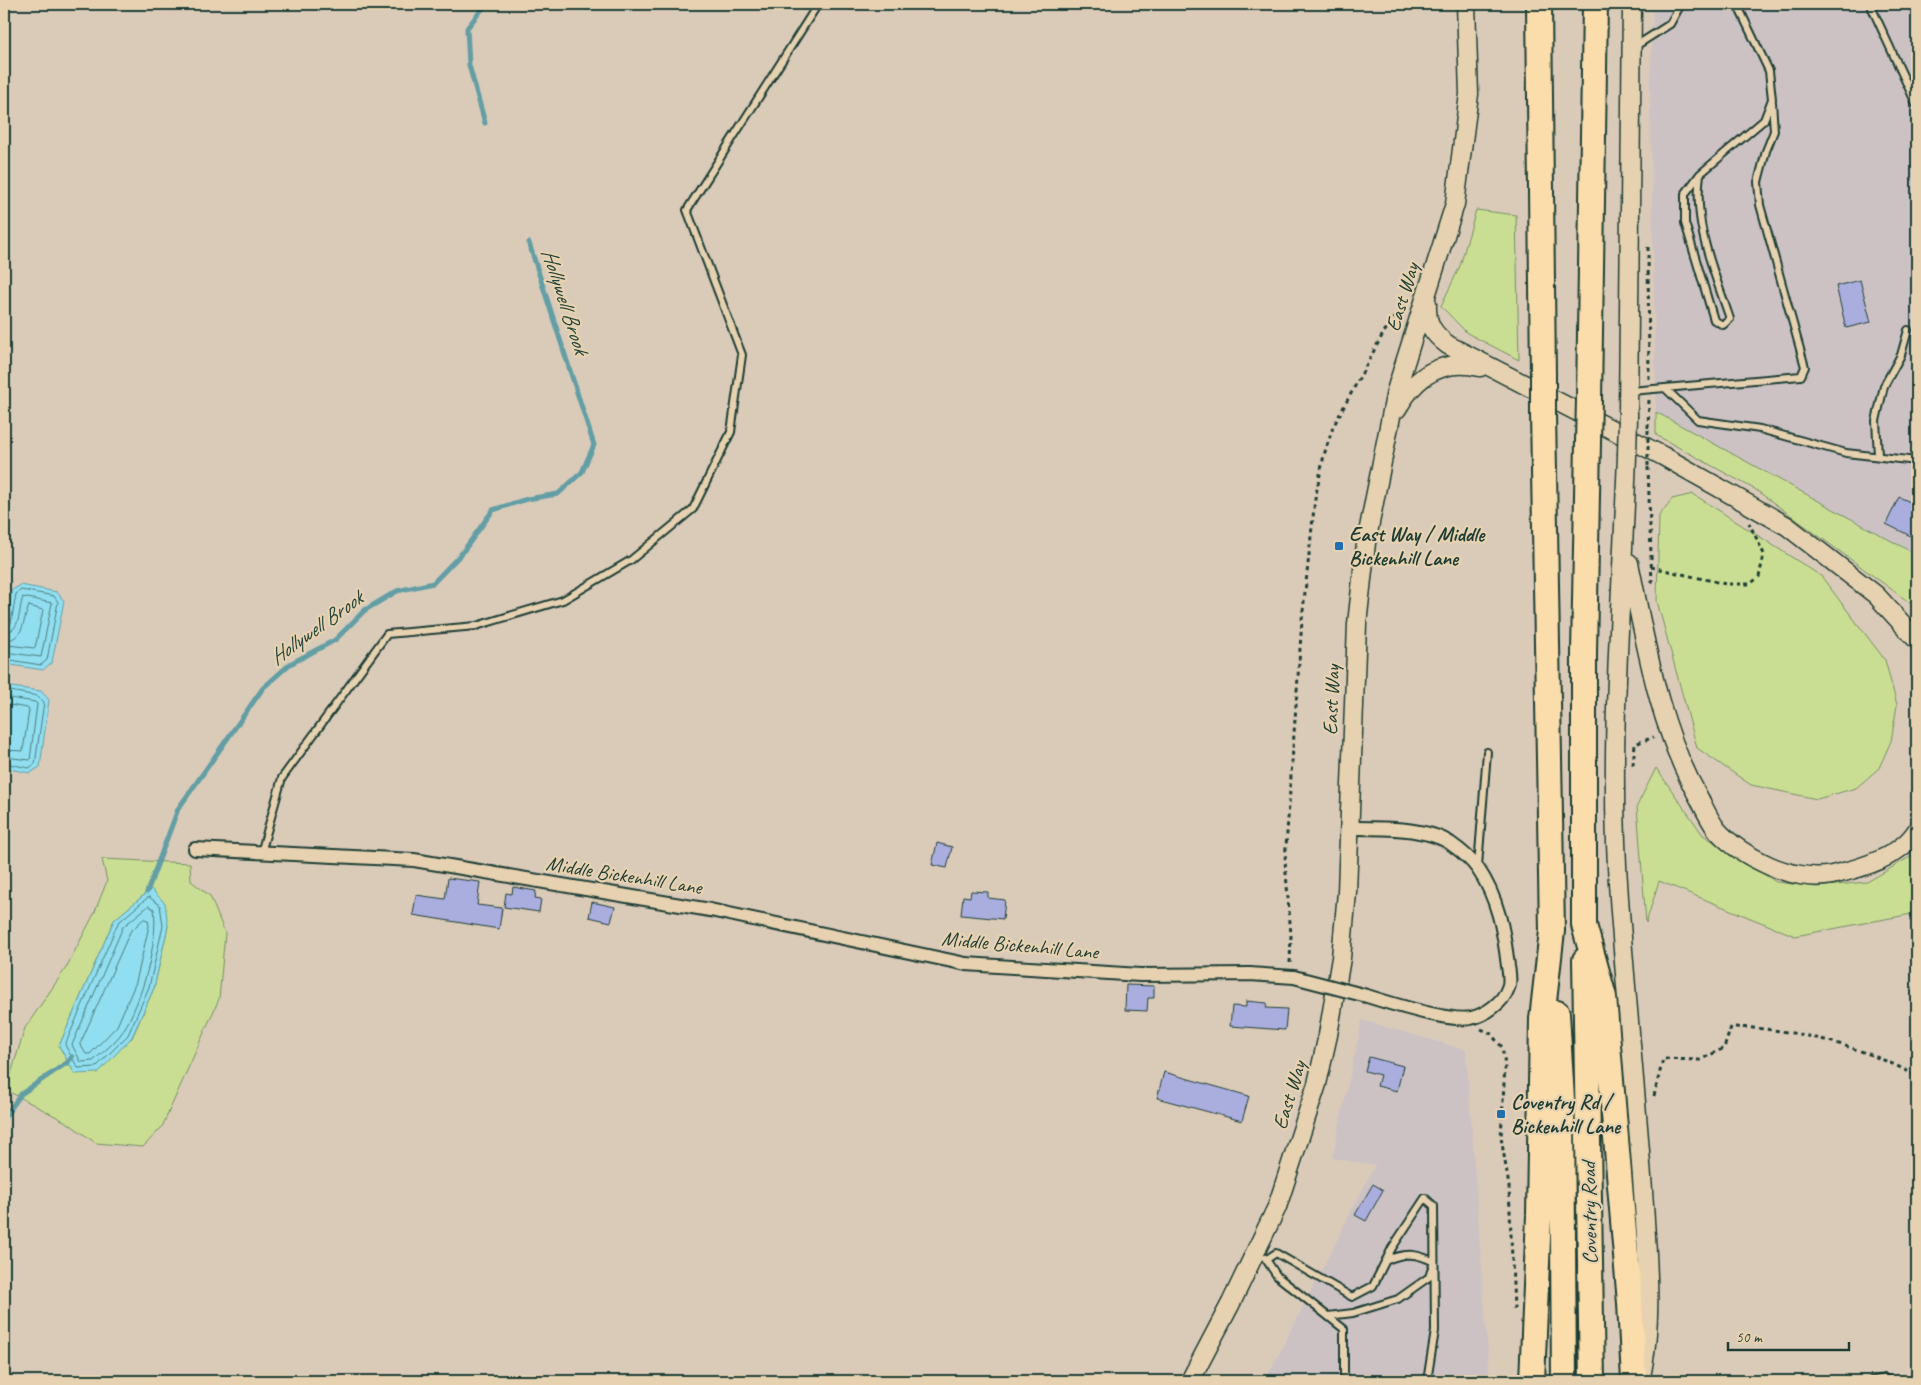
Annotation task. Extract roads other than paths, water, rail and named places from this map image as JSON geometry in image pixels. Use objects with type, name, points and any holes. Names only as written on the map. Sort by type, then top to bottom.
[{"type":"highway","points":[[1532,1381],[1539,1215],[1542,1019],[1552,931],[1539,4]]},
{"type":"highway","points":[[1596,4],[1584,653],[1584,925],[1604,997],[1630,1303],[1634,1381]]},
{"type":"highway","name":"Coventry Road","points":[[1584,925],[1592,1381]]},
{"type":"highway","name":"Coventry Road","points":[[1552,931],[1562,1100],[1564,1381]]},
{"type":"street","name":"East Way","points":[[1190,1381],[1261,1256],[1317,1084],[1328,1035],[1342,948],[1350,828],[1357,624],[1366,543],[1396,391],[1454,204],[1469,94],[1466,4]]},
{"type":"street","points":[[1632,4],[1628,416],[1633,454],[1624,541],[1616,670],[1615,789],[1619,896],[1636,1082],[1646,1239],[1647,1317],[1645,1363],[1640,1381]]},
{"type":"street","points":[[1428,291],[1426,318],[1434,334],[1448,345],[1495,371],[1663,456],[1787,526],[1876,595],[1917,640]]},
{"type":"street","points":[[1392,418],[1406,394],[1420,379],[1435,370],[1464,364],[1495,371]]},
{"type":"street","points":[[1624,541],[1653,680],[1668,732],[1690,784],[1717,830],[1746,856],[1786,873],[1827,876],[1861,868],[1889,855],[1917,830]]},
{"type":"street","points":[[1350,828],[1391,828],[1432,836],[1448,842],[1463,853],[1478,868]]},
{"type":"street","name":"Middle Bickenhill Lane","points":[[195,849],[414,860],[710,910],[966,964],[1140,975],[1250,974],[1292,977],[1405,1007],[1469,1018],[1484,1013],[1496,1005],[1508,988],[1504,932],[1494,900],[1478,868]]},
{"type":"lane","points":[[261,853],[282,778],[387,634],[476,626],[563,600],[631,560],[693,509],[731,432],[742,355],[687,210],[818,4]]},
{"type":"lane","points":[[1632,48],[1670,24],[1681,4]]},
{"type":"lane","points":[[1629,391],[1801,376],[1805,367],[1760,205],[1758,182],[1766,150],[1774,131],[1769,70],[1737,4]]},
{"type":"lane","points":[[1870,4],[1916,102]]},
{"type":"lane","points":[[1700,174],[1697,198],[1700,228],[1730,319],[1722,325],[1714,320],[1685,223],[1685,194],[1700,174],[1764,120],[1772,99]]},
{"type":"lane","points":[[1878,455],[1876,422],[1884,386],[1901,355],[1908,330]]},
{"type":"lane","points":[[1666,389],[1698,420],[1760,429],[1846,453],[1878,455],[1917,461]]},
{"type":"lane","points":[[1478,868],[1487,752]]},
{"type":"lane","points":[[1344,1381],[1344,1329],[1277,1276],[1261,1256],[1276,1253],[1352,1297],[1373,1286],[1385,1260],[1425,1198],[1434,1206],[1434,1331],[1427,1381]]},
{"type":"lane","points":[[1385,1260],[1396,1256],[1419,1254],[1434,1262]]},
{"type":"lane","points":[[1328,1316],[1353,1313],[1398,1299],[1429,1277],[1434,1262]]},
{"type":"lane","points":[[1872,1381],[1884,1378],[1890,1381]]},
{"type":"water","points":[[21,585],[57,592],[64,601],[52,662],[43,670],[5,664],[4,661],[4,634],[12,590]]},
{"type":"water","points":[[4,686],[41,691],[49,700],[40,767],[30,773],[4,768]]},
{"type":"water","points":[[149,887],[165,903],[168,926],[154,988],[132,1037],[98,1073],[75,1074],[59,1046],[114,920],[144,895]]},
{"type":"waterway","name":"Hollywell Brook","points":[[485,123],[469,65],[467,28],[486,4]]},
{"type":"waterway","name":"Hollywell Brook","points":[[147,892],[178,809],[263,688],[290,664],[335,640],[365,610],[397,591],[433,583],[462,553],[493,510],[527,499],[558,494],[582,472],[594,445],[529,243]]},
{"type":"waterway","name":"Hollywell Brook","points":[[4,1118],[21,1094],[68,1062],[72,1057]]},
{"type":"place","name":"East Way / Middle Bickenhill Lane","points":[[1339,546]]},
{"type":"place","name":"Coventry Rd / Bickenhill Lane","points":[[1501,1114]]}]
